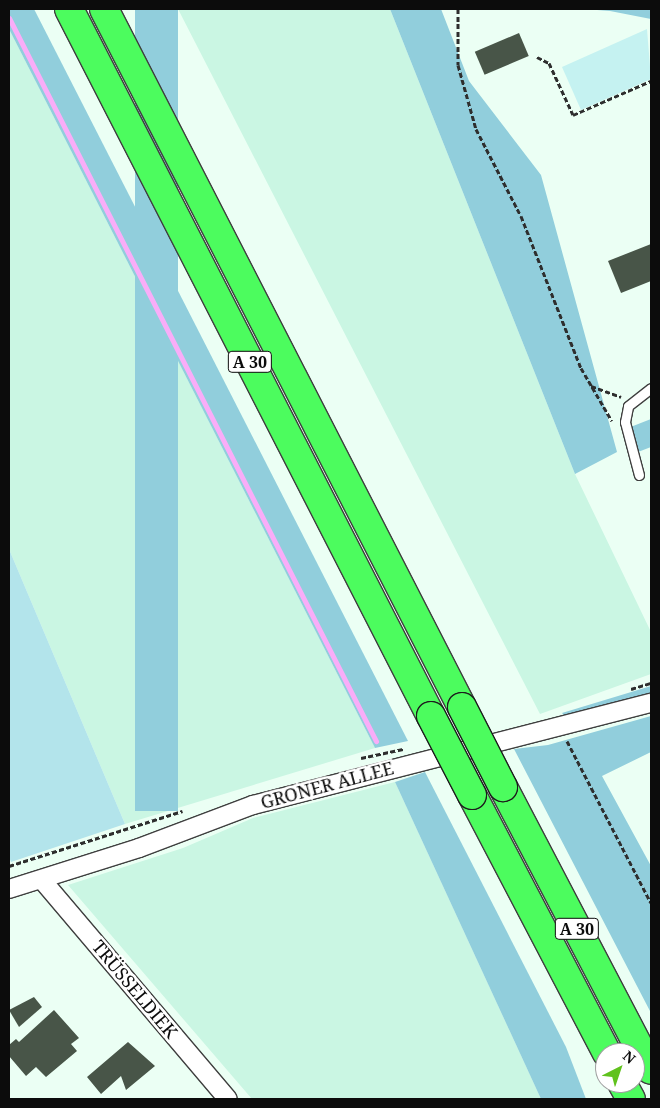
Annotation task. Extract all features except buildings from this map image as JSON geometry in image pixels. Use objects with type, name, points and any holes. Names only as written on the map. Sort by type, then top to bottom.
[{"type":"highway","name":"A 30","points":[[69,9],[431,716],[602,1043]]},
{"type":"highway","name":"A 30","points":[[104,9],[503,787],[651,1070]]},
{"type":"street","name":"GRONER ALLEE","points":[[9,889],[42,880],[253,805],[383,769],[559,729],[651,703]]},
{"type":"street","name":"TRÜSSELDIEK","points":[[42,880],[228,1099]]},
{"type":"lane","points":[[639,475],[625,422],[633,401],[651,388]]},
{"type":"path","points":[[458,9],[458,64],[476,128],[521,216],[591,386],[628,439]]},
{"type":"path","points":[[538,57],[549,63],[573,115],[651,82]]},
{"type":"path","points":[[591,386],[633,401]]},
{"type":"path","points":[[559,729],[575,752],[651,903]]},
{"type":"path","points":[[9,866],[26,860]]},
{"type":"green space","points":[[178,9],[390,9],[575,474],[651,632],[651,674],[540,714]]},
{"type":"green space","points":[[9,29],[375,748],[125,824],[9,549]]},
{"type":"green space","points":[[395,782],[541,1099],[252,1099],[68,885],[183,848],[253,818]]},
{"type":"shaded area","points":[[9,9],[34,9],[408,741],[375,748],[9,29]]},
{"type":"shaded area","points":[[135,9],[178,9],[178,811],[135,811]]},
{"type":"shaded area","points":[[390,9],[441,9],[469,81],[541,175],[617,452],[575,474]]},
{"type":"shaded area","points":[[584,9],[651,9],[651,19],[610,11]]},
{"type":"shaded area","points":[[647,29],[651,79],[581,110],[562,67]]},
{"type":"shaded area","points":[[651,419],[651,447],[638,452],[628,428]]},
{"type":"shaded area","points":[[9,549],[125,824],[11,862],[9,857]]},
{"type":"shaded area","points":[[651,686],[651,697],[568,720],[562,713]]},
{"type":"shaded area","points":[[651,716],[651,752],[602,776],[651,866],[651,1013],[514,749],[548,745]]},
{"type":"shaded area","points":[[425,772],[566,1047],[586,1099],[541,1099],[395,782]]},
{"type":"waterway","points":[[9,18],[376,741]]}]
